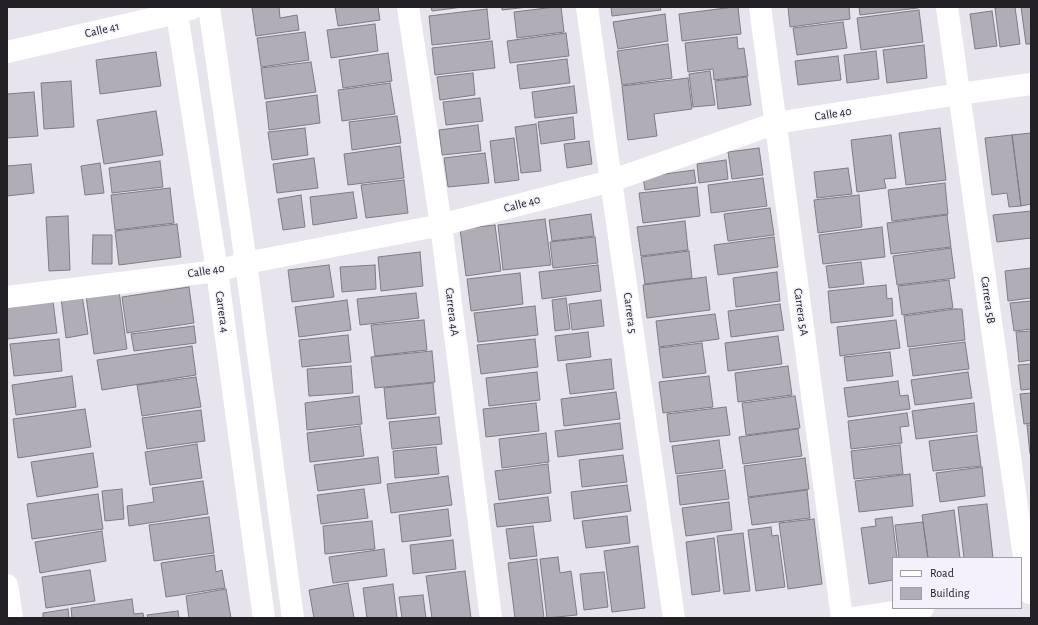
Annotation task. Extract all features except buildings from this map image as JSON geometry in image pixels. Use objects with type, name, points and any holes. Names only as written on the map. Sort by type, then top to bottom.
[{"type":"street","points":[[209,7],[246,263],[293,618]]},
{"type":"street","name":"Carrera 4A","points":[[408,7],[441,225],[491,618]]},
{"type":"street","name":"Carrera 5","points":[[587,7],[674,618]]},
{"type":"street","name":"Carrera 5A","points":[[760,7],[842,618]]},
{"type":"street","name":"Carrera 5B","points":[[947,7],[1027,593]]},
{"type":"street","name":"Calle 41","points":[[7,52],[183,9]]},
{"type":"street","name":"Carrera 4","points":[[183,9],[216,271],[264,618]]},
{"type":"street","name":"Calle 40","points":[[7,297],[216,271],[246,263],[441,225],[611,181],[776,124],[959,94],[1031,84]]},
{"type":"street","points":[[7,586],[12,618]]},
{"type":"street","points":[[854,618],[916,609]]}]
